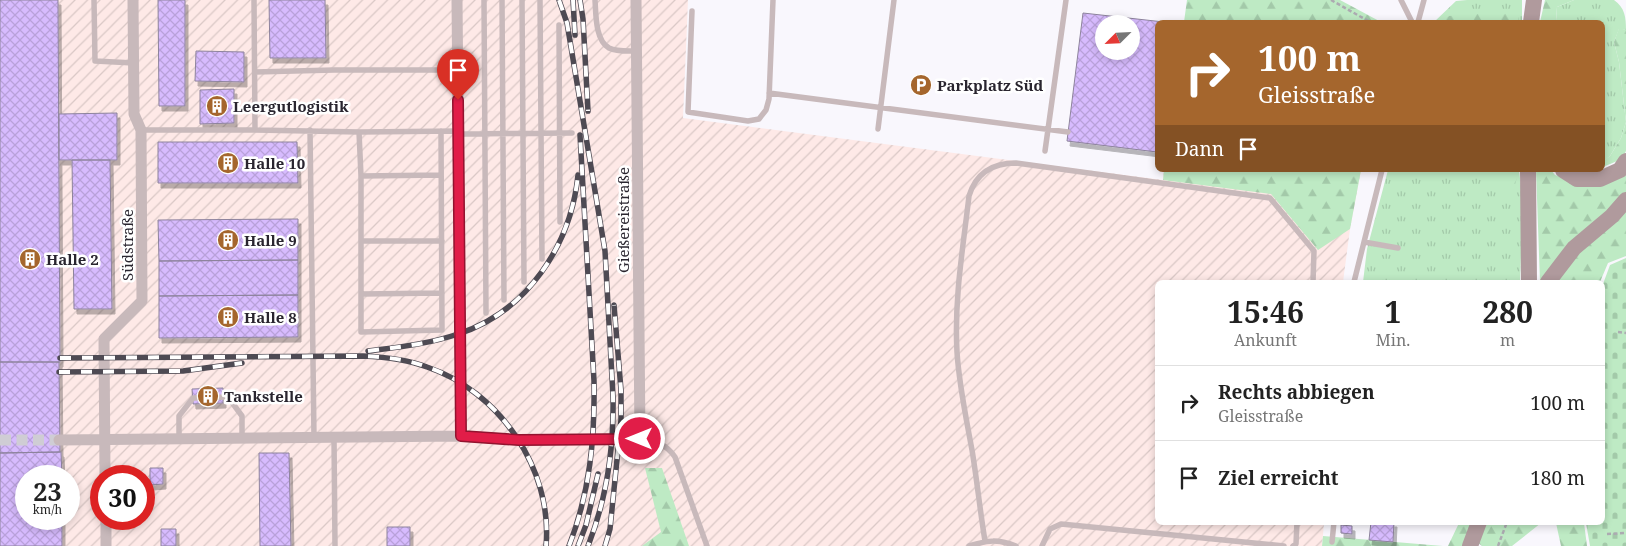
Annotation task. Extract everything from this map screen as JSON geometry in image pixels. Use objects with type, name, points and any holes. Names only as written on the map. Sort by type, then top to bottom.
[{"type":"main road","points":[[1531,20],[1534,0]]},
{"type":"main road","points":[[1566,172],[1577,178],[1600,179],[1620,170],[1626,161]]},
{"type":"main road","points":[[1528,172],[1529,280]]},
{"type":"main road","points":[[1550,280],[1574,248],[1612,216],[1626,200]]},
{"type":"main road","points":[[1470,546],[1478,525]]},
{"type":"street","name":"Südstraße","points":[[105,465],[104,340],[142,301],[141,130],[134,114],[133,0]]},
{"type":"street","points":[[457,0],[461,436]]},
{"type":"street","name":"Gießereistraße","points":[[636,0],[640,439]]},
{"type":"street","points":[[60,440],[461,436],[519,440],[640,439]]},
{"type":"street","points":[[106,530],[106,546]]},
{"type":"lane","points":[[94,0],[95,61],[134,63]]},
{"type":"lane","points":[[254,0],[255,130]]},
{"type":"lane","points":[[484,0],[486,313]]},
{"type":"lane","points":[[502,0],[504,300]]},
{"type":"lane","points":[[522,0],[524,282]]},
{"type":"lane","points":[[540,0],[542,259]]},
{"type":"lane","points":[[595,0],[600,37],[604,44],[616,50],[637,51]]},
{"type":"lane","points":[[692,11],[688,112],[748,120],[759,118],[766,110],[769,93],[774,0]]},
{"type":"lane","points":[[878,129],[894,0]]},
{"type":"lane","points":[[1046,151],[1066,0]]},
{"type":"lane","points":[[1401,0],[1411,20]]},
{"type":"lane","points":[[1419,20],[1424,0]]},
{"type":"lane","points":[[559,24],[560,222]]},
{"type":"lane","points":[[254,72],[457,70]]},
{"type":"lane","points":[[769,93],[1068,132]]},
{"type":"lane","points":[[141,130],[441,131],[484,134],[572,133]]},
{"type":"lane","points":[[310,130],[314,437]]},
{"type":"lane","points":[[359,132],[361,176],[361,332],[442,330],[441,131]]},
{"type":"lane","points":[[985,541],[962,398],[957,352],[956,312],[969,196],[976,179],[984,172],[994,166],[1016,163],[1270,198],[1314,251],[1313,280]]},
{"type":"lane","points":[[1354,280],[1382,172]]},
{"type":"lane","points":[[361,176],[441,175]]},
{"type":"lane","points":[[361,241],[442,241]]},
{"type":"lane","points":[[1364,242],[1398,248]]},
{"type":"lane","points":[[361,294],[442,293]]},
{"type":"lane","points":[[179,438],[179,416],[193,398],[228,397],[242,416],[242,438]]},
{"type":"lane","points":[[334,437],[335,546]]},
{"type":"lane","points":[[640,439],[655,440],[670,450],[675,457],[707,546]]},
{"type":"lane","points":[[1042,546],[1050,529],[1062,524],[1284,546]]},
{"type":"lane","points":[[1293,546],[1296,544],[1297,525]]},
{"type":"lane","points":[[1332,542],[1334,525]]},
{"type":"lane","points":[[970,546],[996,540],[1016,546]]},
{"type":"path","points":[[1331,0],[1366,20]]},
{"type":"path","points":[[1618,332],[1626,333]]},
{"type":"path","points":[[1498,546],[1506,525]]},
{"type":"path","points":[[1608,534],[1626,533]]},
{"type":"shaded area","points":[[0,0],[688,0],[683,118],[1163,180],[1164,172],[1361,172],[1343,280],[1155,280],[1155,525],[1324,525],[1322,546],[0,546]]},
{"type":"green space","points":[[1187,0],[1340,0],[1377,20],[1184,20]]},
{"type":"green space","points":[[1522,0],[1522,20],[1436,20],[1456,1]]},
{"type":"green space","points":[[1545,0],[1574,0],[1557,7],[1556,20],[1540,20]]},
{"type":"green space","points":[[1574,0],[1614,0],[1623,10],[1626,30],[1619,29],[1614,42],[1619,62],[1626,122],[1621,138],[1610,156],[1605,160],[1605,20],[1556,20],[1557,7]]},
{"type":"green space","points":[[1517,11],[1519,20],[1442,20],[1449,16]]},
{"type":"green space","points":[[1619,28],[1626,30],[1626,122],[1619,62],[1614,42]]},
{"type":"green space","points":[[1626,122],[1626,151],[1622,159],[1605,166],[1605,160],[1610,156],[1621,138]]},
{"type":"green space","points":[[1626,168],[1626,256],[1608,263],[1601,280],[1540,280],[1536,172],[1553,172],[1555,175],[1583,185]]},
{"type":"green space","points":[[1164,172],[1361,172],[1350,229],[1318,250],[1271,194],[1163,180]]},
{"type":"green space","points":[[1387,172],[1519,172],[1523,203],[1520,280],[1363,280],[1367,249]]},
{"type":"green space","points":[[1502,172],[1518,172],[1513,192],[1501,185]]},
{"type":"green space","points":[[1626,258],[1626,546],[1590,546],[1586,525],[1605,525],[1604,280],[1610,265]]},
{"type":"green space","points":[[645,468],[662,468],[689,546],[642,546],[661,532]]},
{"type":"green space","points":[[1458,525],[1538,525],[1512,546],[1482,546],[1472,538],[1466,546],[1448,546]]},
{"type":"green space","points":[[1556,525],[1584,525],[1587,546],[1561,546]]},
{"type":"green space","points":[[1323,536],[1443,546],[1322,546]]},
{"type":"building","name":"Halle 2","points":[[0,0],[58,0],[60,362],[0,362]]},
{"type":"building","points":[[158,0],[185,0],[185,106],[159,106]]},
{"type":"building","points":[[269,0],[325,0],[326,58],[270,58]]},
{"type":"building","points":[[1083,13],[1101,15],[1095,15],[1095,60],[1140,60],[1140,19],[1155,21],[1155,152],[1067,141]]},
{"type":"building","points":[[196,51],[244,52],[244,82],[195,81]]},
{"type":"building","name":"Leergutlogistik","points":[[234,89],[234,123],[200,124],[200,90]]},
{"type":"building","points":[[117,113],[117,160],[59,160],[59,114]]},
{"type":"building","name":"Halle 10","points":[[158,142],[297,142],[298,183],[158,183]]},
{"type":"building","points":[[72,160],[110,160],[112,309],[74,309]]},
{"type":"building","name":"Halle 9","points":[[298,219],[298,260],[159,261],[158,220]]},
{"type":"building","points":[[298,260],[298,295],[159,296],[159,261]]},
{"type":"building","name":"Halle 8","points":[[298,295],[298,337],[159,338],[159,296]]},
{"type":"building","points":[[0,362],[59,362],[60,452],[0,453]]},
{"type":"building","name":"Tankstelle","points":[[223,388],[223,403],[193,404],[192,389]]},
{"type":"building","points":[[61,452],[62,465],[15,465],[15,530],[62,530],[62,546],[0,546],[0,453]]},
{"type":"building","points":[[259,453],[289,453],[291,546],[260,546]]},
{"type":"building","points":[[155,468],[163,468],[163,484],[155,485]]},
{"type":"building","points":[[1341,525],[1352,526],[1352,534],[1341,533]]},
{"type":"building","points":[[1371,525],[1394,525],[1393,542],[1369,540]]},
{"type":"building","points":[[387,527],[410,527],[410,546],[387,546]]},
{"type":"building","points":[[161,529],[176,529],[176,546],[161,546]]},
{"type":"tunnel","points":[[0,440],[59,440]]},
{"type":"railway","points":[[559,0],[567,23],[605,251],[613,396],[611,453],[605,491],[588,546]]},
{"type":"railway","points":[[573,0],[575,35]]},
{"type":"railway","points":[[580,0],[583,19],[588,111]]},
{"type":"railway","points":[[569,546],[582,505],[590,465],[594,402],[580,135]]},
{"type":"railway","points":[[368,351],[414,345],[458,334],[483,324],[505,310],[541,272],[555,250],[566,226],[574,201],[578,175]]},
{"type":"railway","points":[[605,546],[610,529],[621,420],[621,390],[614,305]]},
{"type":"railway","points":[[60,358],[363,356],[395,359],[427,367],[453,378],[477,394],[498,414],[516,437],[530,462],[540,489],[546,517],[546,546]]},
{"type":"railway","points":[[59,372],[183,371],[242,363]]},
{"type":"railway","points":[[578,546],[586,525],[598,474]]},
{"type":"place","name":"Parkplatz Süd","points":[[921,85]]},
{"type":"place","name":"Leergutlogistik","points":[[217,106]]},
{"type":"place","name":"Halle 10","points":[[228,163]]},
{"type":"place","name":"Halle 9","points":[[228,240]]},
{"type":"place","name":"Halle 2","points":[[30,259]]},
{"type":"place","name":"Halle 8","points":[[228,317]]},
{"type":"place","name":"Tankstelle","points":[[208,396]]},
{"type":"route","points":[[458,100],[461,436],[519,440],[640,439]]}]
